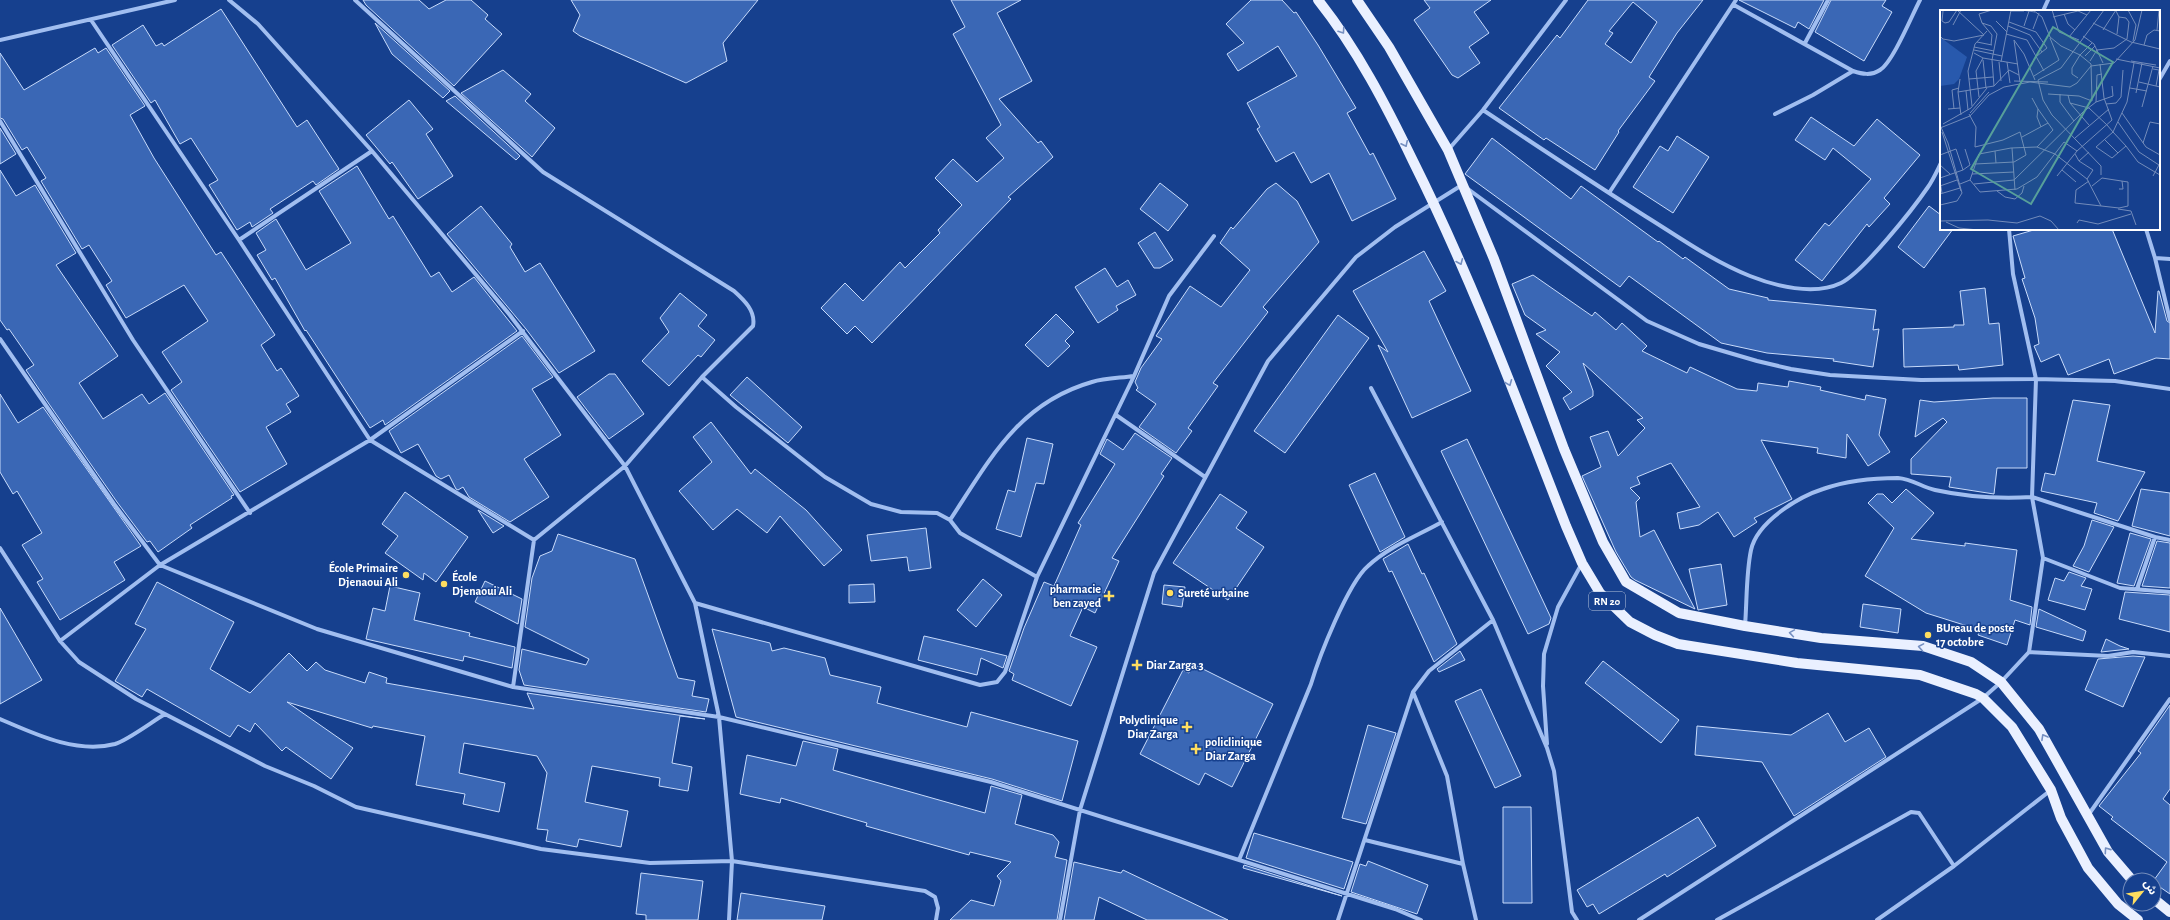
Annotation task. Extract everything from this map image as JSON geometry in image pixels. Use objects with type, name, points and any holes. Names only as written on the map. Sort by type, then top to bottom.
[{"type":"main road","name":"RN 20","points":[[1318,0],[1342,29],[1383,99],[1434,202],[1582,563],[1600,593],[1630,622],[1678,644],[1797,662],[1920,675],[1976,694],[1983,698],[2012,728],[2051,790],[2060,818],[2088,868],[2118,904],[2138,920]]},
{"type":"main road","name":"RN 20","points":[[1357,0],[1389,47],[1448,150],[1494,259],[1564,449],[1603,542],[1626,582],[1679,613],[1745,626],[1821,638],[1923,646],[1971,662],[2001,682],[2039,729],[2108,852],[2125,872]]},
{"type":"main road","points":[[2162,906],[2170,912]]},
{"type":"street","points":[[0,40],[175,0]]},
{"type":"street","points":[[229,0],[258,24],[372,151],[523,331],[625,466],[695,603],[719,717],[732,861],[729,920]]},
{"type":"street","points":[[355,0],[543,172],[740,297],[751,310],[753,326],[702,377],[625,466],[534,540],[513,687]]},
{"type":"street","points":[[1448,150],[1483,110],[1566,0]]},
{"type":"street","points":[[1609,193],[1736,0]]},
{"type":"street","points":[[1805,43],[1828,0]]},
{"type":"street","points":[[1734,5],[1860,74],[1874,73],[1886,65],[1920,0]]},
{"type":"street","points":[[2043,10],[2048,0]]},
{"type":"street","points":[[91,20],[239,240],[370,440],[534,540]]},
{"type":"street","points":[[2160,78],[2170,61]]},
{"type":"street","points":[[1775,114],[1813,95],[1853,71]]},
{"type":"street","points":[[1483,110],[1697,249],[1744,274],[1777,284],[1799,288],[1824,288],[1841,283],[1874,254],[1929,186],[1940,165]]},
{"type":"street","points":[[0,122],[133,340],[250,513]]},
{"type":"street","points":[[239,240],[372,151]]},
{"type":"street","points":[[1060,920],[1080,810],[1154,573],[1268,361],[1356,257],[1395,227],[1463,185],[1647,321],[1699,344],[1770,364],[1830,375],[1921,380],[2036,379],[2115,382],[2170,390]]},
{"type":"street","points":[[1639,920],[1983,698],[2001,682],[2029,652],[2043,558],[2032,497],[2036,379],[2013,274],[2009,230]]},
{"type":"street","points":[[2146,230],[2155,258],[2170,320]]},
{"type":"street","points":[[695,603],[980,685],[997,682],[1005,672],[1037,577],[1116,415],[1169,296],[1214,236]]},
{"type":"street","points":[[2155,258],[2170,259]]},
{"type":"street","points":[[60,641],[160,565],[250,513],[370,440],[523,331]]},
{"type":"street","points":[[0,339],[114,504],[160,565],[317,629],[513,687],[719,717],[991,782],[1347,894],[1421,920]]},
{"type":"street","points":[[950,520],[1008,434],[1033,412],[1061,395],[1092,382],[1134,376]]},
{"type":"street","points":[[702,377],[736,407],[825,477],[871,504],[901,512],[936,514],[950,520],[960,533],[1037,577]]},
{"type":"street","points":[[1371,388],[1493,620],[1547,748],[1554,771],[1572,912],[1577,920]]},
{"type":"street","points":[[1116,415],[1205,477]]},
{"type":"street","points":[[1745,626],[1751,549],[1762,528],[1783,509],[1822,489],[1856,481],[1898,478],[1913,480],[1931,489],[1958,495],[2005,498],[2032,497],[2155,537],[2170,538]]},
{"type":"street","points":[[1239,860],[1311,684],[1317,664],[1355,579],[1375,559],[1442,522]]},
{"type":"street","points":[[2137,589],[2155,537]]},
{"type":"street","points":[[0,548],[60,641],[79,662],[136,699],[264,766],[314,786],[356,807],[541,849],[650,863],[732,861],[925,891],[935,897],[938,908],[936,920]]},
{"type":"street","points":[[2043,558],[2120,588],[2170,592]]},
{"type":"street","points":[[1547,748],[1543,686],[1544,654],[1558,607],[1582,563]]},
{"type":"street","points":[[1338,920],[1413,692],[1429,671],[1493,620]]},
{"type":"street","points":[[2029,652],[2108,656],[2133,652],[2170,656]]},
{"type":"street","points":[[1413,692],[1447,776],[1463,864],[1476,920]]},
{"type":"street","points":[[2087,816],[2170,699]]},
{"type":"street","points":[[0,719],[28,731],[69,744],[97,746],[116,743],[165,714]]},
{"type":"street","points":[[1877,920],[1954,866],[2051,790]]},
{"type":"street","points":[[1718,920],[1911,812],[1919,812],[1954,866]]},
{"type":"street","points":[[1365,840],[1463,864]]},
{"type":"building","points":[[363,0],[419,0],[429,9],[446,0],[471,0],[488,15],[485,19],[502,34],[454,86],[366,5]]},
{"type":"building","points":[[571,0],[758,0],[723,43],[727,61],[686,83],[580,36],[573,31],[580,15]]},
{"type":"building","points":[[951,0],[1021,0],[997,13],[1032,81],[999,99],[1038,143],[1041,141],[1053,157],[1008,197],[1011,199],[872,343],[855,326],[847,334],[821,308],[845,283],[863,301],[900,262],[905,268],[940,233],[938,230],[962,205],[935,178],[953,159],[977,182],[1004,158],[986,138],[1001,125],[953,34],[965,27]]},
{"type":"building","points":[[1251,0],[1282,0],[1294,13],[1296,12],[1356,108],[1347,113],[1370,155],[1373,153],[1396,199],[1352,221],[1329,173],[1311,183],[1294,152],[1276,162],[1257,129],[1260,127],[1247,103],[1297,76],[1278,46],[1238,71],[1227,54],[1244,43],[1226,24]]},
{"type":"building","points":[[1424,0],[1491,0],[1474,12],[1489,33],[1469,47],[1480,63],[1458,78],[1452,75],[1414,20],[1430,8]]},
{"type":"building","points":[[1588,0],[1703,0],[1677,33],[1649,77],[1655,81],[1618,131],[1619,132],[1595,170],[1546,138],[1544,140],[1499,108],[1557,35],[1560,38]],"holes":[[[1633,2],[1657,22],[1631,63],[1605,44],[1613,33],[1609,31]]]},
{"type":"building","points":[[1739,0],[1824,0],[1809,29],[1798,22],[1795,28]]},
{"type":"building","points":[[1831,0],[1886,0],[1882,6],[1892,12],[1864,61],[1815,32]]},
{"type":"building","points":[[221,9],[297,127],[307,120],[339,169],[316,185],[313,181],[270,209],[273,213],[252,227],[250,222],[237,230],[209,185],[218,180],[191,138],[180,144],[155,100],[151,103],[112,45],[143,25],[156,46],[162,43],[164,46]]},
{"type":"building","points":[[375,23],[450,91],[443,98],[392,54]]},
{"type":"building","points":[[95,48],[98,53],[106,48],[145,106],[130,115],[154,158],[216,255],[221,252],[275,335],[261,345],[277,371],[281,368],[299,396],[286,404],[291,412],[266,427],[287,464],[240,492],[171,390],[182,382],[162,352],[208,321],[184,285],[126,318],[106,285],[112,281],[89,245],[82,249],[41,181],[46,178],[27,147],[22,150],[3,119],[0,118],[0,53],[24,90]]},
{"type":"building","points":[[503,70],[531,94],[525,101],[555,128],[532,157],[461,93]]},
{"type":"building","points":[[455,96],[520,156],[516,160],[446,101]]},
{"type":"building","points":[[409,100],[433,129],[426,134],[453,176],[418,199],[392,162],[390,164],[366,135]]},
{"type":"building","points":[[1811,117],[1854,146],[1877,119],[1920,155],[1884,198],[1890,204],[1869,227],[1867,224],[1822,281],[1795,260],[1825,223],[1829,226],[1871,179],[1833,148],[1825,160],[1795,140]]},
{"type":"building","points":[[0,128],[16,154],[0,164]]},
{"type":"building","points":[[1677,136],[1709,157],[1673,213],[1633,187],[1660,146],[1668,151]]},
{"type":"building","points":[[1492,138],[1571,199],[1581,186],[1658,242],[1659,241],[1683,259],[1685,257],[1729,289],[1768,298],[1768,300],[1876,310],[1873,330],[1879,329],[1873,367],[1833,361],[1834,359],[1767,353],[1721,343],[1629,276],[1620,287],[1465,174]]},
{"type":"building","points":[[357,166],[389,219],[393,216],[431,277],[439,272],[452,292],[474,277],[517,331],[385,425],[383,420],[370,428],[306,330],[305,331],[275,278],[272,280],[257,255],[266,250],[256,233],[276,219],[306,270],[351,243],[319,191]]},
{"type":"building","points":[[0,170],[16,196],[35,185],[76,253],[56,265],[118,356],[79,383],[103,419],[142,394],[149,404],[165,393],[234,495],[231,496],[232,498],[190,525],[192,528],[158,552],[150,541],[147,542],[117,502],[49,404],[26,370],[34,365],[9,329],[7,330],[0,320]]},
{"type":"building","points":[[1160,183],[1188,205],[1168,231],[1140,209]]},
{"type":"building","points":[[1276,183],[1297,201],[1319,242],[1263,307],[1268,312],[1213,383],[1218,386],[1188,428],[1192,431],[1176,453],[1139,427],[1156,404],[1136,390],[1138,388],[1135,382],[1141,368],[1162,339],[1156,336],[1190,286],[1221,307],[1250,270],[1220,243],[1231,227],[1233,229],[1267,189]]},
{"type":"building","points":[[481,206],[512,244],[510,247],[525,272],[540,263],[595,351],[559,373],[526,329],[447,234]]},
{"type":"building","points":[[1929,206],[1940,214],[1940,230],[1952,230],[1924,268],[1898,247]]},
{"type":"building","points":[[2034,230],[2112,230],[2155,333],[2159,291],[2167,321],[2170,323],[2170,359],[2156,358],[2114,374],[2109,359],[2068,375],[2059,354],[2041,362],[2034,346],[2039,344],[2035,318],[2022,279],[2025,278],[2013,236]]},
{"type":"building","points":[[1155,232],[1173,260],[1160,268],[1154,268],[1138,243]]},
{"type":"building","points":[[1424,251],[1446,291],[1429,301],[1471,391],[1412,418],[1378,345],[1388,352],[1353,291]]},
{"type":"building","points":[[1105,268],[1117,287],[1128,280],[1136,295],[1116,306],[1118,310],[1098,323],[1075,287]]},
{"type":"building","points":[[1533,275],[1592,316],[1595,312],[1616,330],[1622,323],[1647,346],[1642,351],[1687,373],[1690,367],[1737,389],[1757,391],[1758,383],[1788,387],[1789,381],[1821,387],[1820,390],[1865,400],[1866,395],[1886,399],[1879,435],[1890,452],[1868,466],[1847,434],[1846,458],[1817,453],[1818,448],[1761,440],[1792,499],[1754,518],[1757,522],[1734,537],[1718,512],[1699,525],[1680,529],[1677,513],[1700,507],[1671,463],[1637,477],[1640,484],[1630,488],[1640,498],[1636,502],[1640,537],[1654,530],[1695,609],[1635,580],[1631,577],[1616,552],[1582,476],[1601,467],[1590,437],[1608,431],[1618,456],[1645,428],[1637,420],[1643,418],[1583,363],[1593,391],[1593,396],[1570,410],[1563,398],[1572,392],[1546,366],[1560,352],[1536,334],[1546,330],[1525,315],[1512,284]]},
{"type":"building","points":[[1985,288],[1989,324],[1999,323],[2003,365],[1959,370],[1958,365],[1904,367],[1903,329],[1954,327],[1954,325],[1964,325],[1960,291]]},
{"type":"building","points":[[680,293],[707,315],[698,326],[715,340],[701,357],[698,355],[669,386],[642,361],[669,332],[660,318]]},
{"type":"building","points":[[1056,314],[1074,332],[1065,341],[1070,346],[1048,367],[1025,345]]},
{"type":"building","points":[[1338,315],[1369,338],[1285,453],[1254,431]]},
{"type":"building","points":[[522,336],[553,377],[532,389],[561,435],[524,459],[549,497],[510,522],[469,497],[463,487],[458,490],[456,489],[449,475],[441,479],[436,476],[418,444],[401,453],[389,431]]},
{"type":"building","points":[[609,374],[615,374],[644,414],[609,439],[577,397]]},
{"type":"building","points":[[747,377],[802,427],[788,443],[730,395]]},
{"type":"building","points":[[0,394],[18,423],[43,407],[141,546],[114,562],[125,580],[60,620],[37,582],[43,579],[22,545],[42,533],[17,491],[13,494],[0,472]]},
{"type":"building","points":[[1993,398],[2027,398],[2027,468],[1997,468],[1994,494],[1949,487],[1951,477],[1911,474],[1911,459],[1947,422],[1943,418],[1915,437],[1920,400],[1934,402]]},
{"type":"building","points":[[2073,400],[2110,405],[2097,461],[2145,472],[2118,521],[2094,513],[2097,503],[2041,491],[2045,473],[2055,475]]},
{"type":"building","points":[[711,422],[751,474],[755,469],[806,510],[842,550],[824,566],[780,516],[767,533],[737,509],[713,530],[679,491],[712,462],[693,437]]},
{"type":"building","points":[[1135,433],[1172,458],[1161,474],[1164,476],[1112,558],[1119,561],[1095,613],[1083,607],[1070,636],[1097,647],[1071,706],[1012,680],[1014,674],[1009,671],[1024,628],[1044,582],[1054,586],[1081,525],[1078,523],[1115,464],[1100,454],[1107,439],[1123,450]]},
{"type":"building","points":[[1027,438],[1053,444],[1044,484],[1036,483],[1021,537],[996,529],[1008,490],[1015,492]]},
{"type":"building","points":[[1467,439],[1551,618],[1549,624],[1528,634],[1441,451]]},
{"type":"building","points":[[1375,473],[1405,537],[1380,552],[1349,485]]},
{"type":"building","points":[[1906,489],[1934,513],[1911,539],[1965,546],[1965,543],[2017,550],[2010,600],[2032,607],[2030,625],[2015,620],[2007,645],[1978,635],[1980,630],[1926,613],[1865,576],[1894,528],[1868,503],[1877,494],[1883,494],[1892,503]]},
{"type":"building","points":[[2141,489],[2170,493],[2170,536],[2132,526]]},
{"type":"building","points":[[405,492],[468,537],[436,582],[424,573],[423,580],[385,553],[398,536],[382,524]]},
{"type":"building","points":[[1220,494],[1247,512],[1236,528],[1264,547],[1228,600],[1173,563]]},
{"type":"building","points":[[478,510],[504,526],[493,533]]},
{"type":"building","points":[[2092,520],[2114,527],[2089,572],[2073,566],[2084,546]]},
{"type":"building","points":[[926,528],[931,568],[909,571],[907,557],[871,561],[867,535]]},
{"type":"building","points":[[2130,533],[2151,539],[2134,586],[2117,583]]},
{"type":"building","points":[[558,534],[635,559],[678,678],[695,681],[692,696],[709,699],[706,712],[524,685],[519,670],[522,649],[586,665],[589,659],[525,627],[532,578],[540,556],[552,551]]},
{"type":"building","points":[[2157,541],[2170,543],[2170,588],[2142,586]]},
{"type":"building","points":[[1408,544],[1422,574],[1424,573],[1457,644],[1434,662],[1392,571],[1389,572],[1383,559]]},
{"type":"building","points":[[1721,564],[1727,605],[1698,610],[1689,569]]},
{"type":"building","points":[[2069,572],[2086,578],[2081,586],[2092,589],[2085,610],[2048,600],[2055,578],[2064,581]]},
{"type":"building","points":[[983,579],[1002,595],[976,627],[957,610]]},
{"type":"building","points":[[485,581],[522,599],[518,624],[475,602]]},
{"type":"building","points":[[157,582],[234,622],[210,669],[250,693],[289,653],[307,671],[316,662],[325,670],[365,683],[369,672],[387,678],[386,683],[534,709],[527,693],[705,719],[680,716],[672,763],[692,767],[688,791],[659,786],[660,778],[592,766],[585,802],[628,811],[621,847],[579,839],[577,847],[546,841],[548,830],[537,829],[547,773],[537,756],[464,743],[459,773],[505,783],[499,812],[463,804],[465,794],[416,785],[425,736],[373,726],[372,728],[287,702],[353,748],[331,779],[286,747],[282,751],[255,723],[250,732],[238,725],[230,737],[147,689],[142,697],[115,681],[146,629],[135,624]]},
{"type":"building","points":[[874,584],[875,602],[849,603],[849,585]]},
{"type":"building","points":[[1164,585],[1185,587],[1182,607],[1162,604]]},
{"type":"building","points":[[390,586],[420,593],[414,620],[470,633],[469,636],[515,647],[512,668],[464,656],[463,661],[366,639],[373,608],[385,611]]},
{"type":"building","points":[[2125,592],[2170,595],[2170,632],[2119,619]]},
{"type":"building","points":[[1863,604],[1901,609],[1898,633],[1860,627]]},
{"type":"building","points":[[0,608],[42,680],[0,704]]},
{"type":"building","points":[[2039,609],[2086,631],[2083,641],[2036,627]]},
{"type":"building","points":[[712,629],[770,643],[772,651],[784,648],[825,658],[830,675],[881,687],[877,703],[967,727],[971,712],[1078,741],[1062,801],[992,779],[736,717]]},
{"type":"building","points":[[924,636],[1007,656],[1003,668],[981,658],[977,675],[918,660]]},
{"type":"building","points":[[2106,639],[2120,646],[2129,649],[2101,652]]},
{"type":"building","points":[[1460,651],[1465,660],[1439,672],[1437,669]]},
{"type":"building","points":[[2133,656],[2145,657],[2123,707],[2085,690],[2098,659]]},
{"type":"building","points":[[1603,661],[1679,720],[1661,743],[1585,683]]},
{"type":"building","points":[[1193,664],[1273,704],[1232,787],[1205,773],[1199,785],[1140,754],[1183,670],[1189,673]]},
{"type":"building","points":[[1481,689],[1521,776],[1495,788],[1455,701]]},
{"type":"building","points":[[2170,705],[2170,789],[2163,799],[2170,805],[2170,894],[2162,888],[2162,872],[2160,872],[2167,862],[2111,819],[2113,817],[2099,806],[2141,753],[2138,751]]},
{"type":"building","points":[[1828,713],[1845,742],[1869,728],[1886,757],[1794,816],[1762,762],[1695,755],[1697,726],[1791,735]]},
{"type":"building","points":[[1368,725],[1396,733],[1366,824],[1342,818]]},
{"type":"building","points":[[803,741],[838,749],[833,770],[985,813],[991,786],[1022,795],[1015,824],[1053,835],[1059,842],[1055,857],[1067,860],[1057,920],[950,920],[971,900],[994,906],[1001,881],[997,876],[1011,862],[970,852],[969,855],[866,826],[867,823],[781,798],[780,803],[740,794],[747,755],[796,766]]},
{"type":"building","points":[[1503,807],[1531,807],[1532,903],[1503,903]]},
{"type":"building","points":[[1698,817],[1716,846],[1667,877],[1665,874],[1599,914],[1593,904],[1587,907],[1577,890]]},
{"type":"building","points":[[1254,833],[1353,862],[1344,889],[1246,858]]},
{"type":"building","points":[[1368,861],[1428,885],[1417,914],[1351,892],[1360,864],[1366,866]]},
{"type":"building","points":[[1074,862],[1121,873],[1123,870],[1228,920],[1147,920],[1099,897],[1094,920],[1064,920]]},
{"type":"building","points":[[1244,865],[1342,896],[1243,868]]},
{"type":"building","points":[[641,873],[703,881],[698,920],[646,920],[646,915],[636,914]]},
{"type":"building","points":[[741,893],[825,906],[822,920],[737,920]]},
{"type":"place","name":"École Primaire Djenaoui Ali","points":[[406,575]]},
{"type":"place","name":"École Djenaoui Ali","points":[[444,584]]},
{"type":"place","name":"Sureté urbaine","points":[[1170,593]]},
{"type":"place","name":"pharmacie ben zayed","points":[[1109,596]]},
{"type":"place","name":"BUreau de poste 17 octobre","points":[[1928,635]]},
{"type":"place","name":"Diar Zarga 3","points":[[1137,665]]},
{"type":"place","name":"Polyclinique Diar Zarga","points":[[1187,727]]},
{"type":"place","name":"policlinique Diar Zarga","points":[[1196,749]]}]
